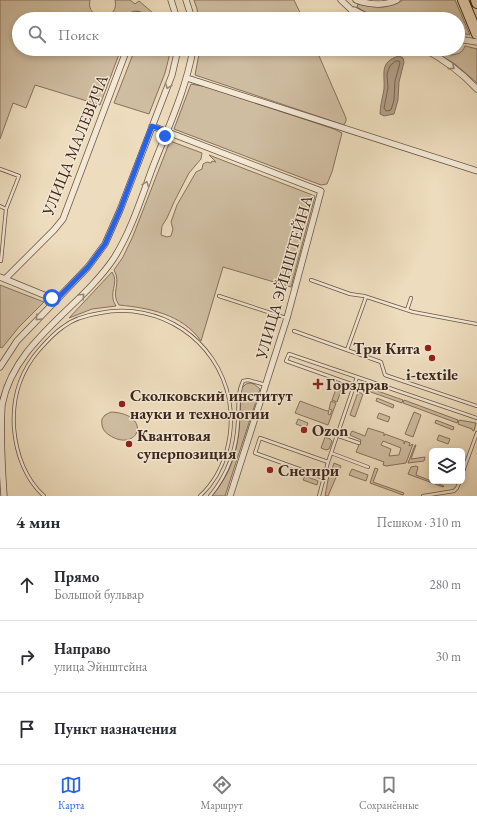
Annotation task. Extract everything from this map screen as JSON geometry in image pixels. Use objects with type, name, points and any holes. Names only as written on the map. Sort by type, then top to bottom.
[{"type":"highway","points":[[463,0],[477,34]]},
{"type":"street","points":[[171,0],[175,12]]},
{"type":"street","points":[[186,0],[190,12]]},
{"type":"street","points":[[341,0],[353,12]]},
{"type":"street","points":[[356,0],[375,4],[384,4],[397,0]]},
{"type":"street","points":[[348,7],[358,12]]},
{"type":"street","points":[[465,40],[477,42]]},
{"type":"street","name":"УЛИЦА МАЛЕВИЧА","points":[[3,278],[54,230],[63,218],[124,56]]},
{"type":"street","points":[[0,367],[17,341],[88,267],[105,244],[120,210],[172,75],[176,56]]},
{"type":"street","points":[[4,496],[0,442],[1,415],[4,397],[11,378],[18,365],[32,346],[90,287],[114,258],[130,226],[187,78],[192,56]]},
{"type":"street","points":[[436,56],[454,68],[477,89]]},
{"type":"street","points":[[187,78],[477,171]]},
{"type":"street","name":"УЛИЦА ЭЙНШТЕЙНА","points":[[152,126],[321,191],[287,318],[230,496]]},
{"type":"street","points":[[3,278],[56,300]]},
{"type":"lane","points":[[0,169],[18,176],[6,209],[1,261]]},
{"type":"lane","points":[[0,206],[6,209]]},
{"type":"lane","points":[[311,280],[350,294],[366,296],[407,310],[477,324]]},
{"type":"lane","points":[[219,296],[287,318]]},
{"type":"lane","points":[[347,350],[366,296]]},
{"type":"lane","points":[[407,310],[411,298]]},
{"type":"lane","points":[[44,496],[30,480],[23,467],[14,436],[14,403],[24,372],[33,357],[50,338],[63,327],[83,317],[108,311],[128,310],[146,313],[177,324],[195,338],[206,350],[220,373],[227,392],[232,425],[228,447],[220,469],[207,489],[200,496]]},
{"type":"lane","points":[[294,331],[381,362],[385,375],[477,406]]},
{"type":"lane","points":[[354,386],[286,361],[289,354],[477,418]]},
{"type":"lane","points":[[319,496],[328,462],[357,377]]},
{"type":"lane","points":[[210,496],[230,464],[236,445],[239,388],[243,381],[248,380],[266,385]]},
{"type":"lane","points":[[232,425],[238,426]]},
{"type":"lane","points":[[324,431],[359,444]]},
{"type":"lane","points":[[465,466],[477,433]]},
{"type":"lane","points":[[324,478],[255,453],[260,438],[328,462]]},
{"type":"lane","points":[[331,453],[368,467]]},
{"type":"lane","points":[[423,496],[454,491],[459,484]]},
{"type":"shaded area","points":[[0,0],[90,0],[92,12],[12,12],[12,56],[118,56],[100,105],[35,85],[26,108],[13,103],[0,139]]},
{"type":"shaded area","points":[[115,0],[130,0],[135,4],[139,1],[152,12],[112,12],[115,7]]},
{"type":"shaded area","points":[[194,0],[294,0],[300,12],[198,12]]},
{"type":"shaded area","points":[[403,0],[455,0],[460,12],[365,12],[357,7],[358,4],[369,6],[387,6]]},
{"type":"shaded area","points":[[465,23],[470,35],[465,34]]},
{"type":"shaded area","points":[[465,46],[477,49],[477,83],[455,64],[442,56],[465,56]]},
{"type":"shaded area","points":[[132,56],[169,56],[165,73],[149,114],[114,103]]},
{"type":"shaded area","points":[[199,56],[319,56],[346,121],[344,125],[195,75]]},
{"type":"shaded area","points":[[191,84],[207,87],[334,129],[342,133],[332,172],[327,184],[321,185],[174,129]]},
{"type":"shaded area","points":[[170,141],[202,153],[201,159],[189,173],[162,226],[161,235],[167,237],[171,236],[173,229],[171,222],[177,205],[196,172],[202,169],[203,164],[207,162],[216,162],[209,155],[315,196],[291,287],[223,267],[201,341],[184,324],[175,319],[164,314],[142,308],[119,305],[116,296],[117,280],[114,270],[123,257],[133,236]]},
{"type":"shaded area","points":[[112,272],[115,280],[113,297],[116,306],[92,309],[69,318]]},
{"type":"shaded area","points":[[0,285],[44,302],[19,327],[2,348],[0,347]]},
{"type":"shaded area","points":[[246,384],[254,384],[260,389],[225,496],[212,496],[221,484],[233,458],[239,432],[241,389]]},
{"type":"shaded area","points":[[369,388],[403,400],[402,403],[368,391]]},
{"type":"shaded area","points":[[336,389],[341,391],[337,402],[332,400]]},
{"type":"shaded area","points":[[358,392],[363,394],[355,417],[350,415]]},
{"type":"shaded area","points":[[377,398],[394,405],[393,408],[376,401]]},
{"type":"shaded area","points":[[404,400],[458,420],[457,423],[403,403]]},
{"type":"shaded area","points":[[300,401],[327,411],[329,410],[328,414],[330,415],[332,410],[329,409],[331,401],[336,403],[328,425],[295,413]]},
{"type":"shaded area","points":[[111,412],[124,414],[133,419],[137,425],[137,431],[134,437],[128,440],[119,440],[105,432],[102,426],[102,419],[105,415]]},
{"type":"shaded area","points":[[414,412],[421,415],[413,437],[405,434]]},
{"type":"shaded area","points":[[379,413],[390,417],[388,422],[377,418]]},
{"type":"shaded area","points":[[298,419],[308,423],[306,428],[296,424]]},
{"type":"shaded area","points":[[436,420],[454,427],[453,430],[435,423]]},
{"type":"shaded area","points":[[459,420],[476,423],[474,431],[458,424]]},
{"type":"shaded area","points":[[368,428],[384,433],[384,436],[385,434],[404,441],[404,444],[405,441],[410,443],[409,446],[413,444],[406,463],[386,466],[383,465],[384,462],[356,452],[361,440],[350,435],[352,431],[365,436]],"holes":[[[383,441],[401,448],[399,455],[389,456],[391,449],[381,445]]]},
{"type":"shaded area","points":[[439,435],[450,439],[448,444],[437,440]]},
{"type":"shaded area","points":[[325,437],[332,441],[329,449],[326,450],[321,448]]},
{"type":"shaded area","points":[[415,445],[411,459],[425,457],[424,461],[408,463]]},
{"type":"shaded area","points":[[334,463],[341,466],[328,496],[325,496],[328,480]]},
{"type":"shaded area","points":[[411,467],[418,467],[416,475],[429,480],[429,482],[408,474]]},
{"type":"shaded area","points":[[375,468],[378,469],[373,482],[404,493],[403,495],[370,483]]},
{"type":"shaded area","points":[[352,469],[368,475],[366,481],[349,475]]},
{"type":"shaded area","points":[[305,476],[318,481],[317,485],[303,480]]},
{"type":"water","points":[[399,56],[403,58],[404,62],[399,82],[398,100],[394,114],[384,116],[380,114],[380,107],[384,89],[384,69],[388,61]]},
{"type":"place","name":"Три Кита","points":[[428,348]]},
{"type":"place","name":"i-textile","points":[[432,358]]},
{"type":"place","name":"Горздрав","points":[[318,384]]},
{"type":"place","name":"Сколковский институт науки и технологии","points":[[122,404]]},
{"type":"place","name":"Ozon","points":[[304,430]]},
{"type":"place","name":"Квантовая суперпозиция","points":[[129,444]]},
{"type":"place","name":"Снегири","points":[[270,470]]},
{"type":"route","points":[[52,298],[56,300],[88,267],[105,244],[120,210],[152,126],[166,131],[165,136]]}]
